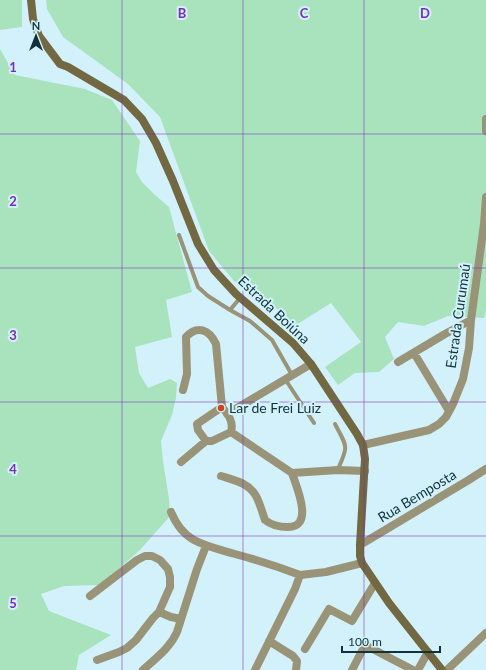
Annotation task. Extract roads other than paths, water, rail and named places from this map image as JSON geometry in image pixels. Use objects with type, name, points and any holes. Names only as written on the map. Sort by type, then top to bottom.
[{"type":"street","name":"Estrada Boiúna","points":[[31,0],[33,19],[39,36],[60,64],[68,67],[124,100],[142,119],[156,142],[198,244],[214,270],[240,298],[293,343],[311,364],[352,426],[362,445],[365,459],[360,545],[360,556],[362,563],[389,604],[442,670]]},
{"type":"street","points":[[486,118],[486,131]]},
{"type":"street","name":"Estrada Curumaú","points":[[362,445],[429,430],[439,424],[446,417],[453,404],[462,380],[469,348],[486,197]]},
{"type":"street","points":[[398,362],[471,320]]},
{"type":"street","points":[[183,390],[187,374],[186,337],[190,332],[198,330],[206,332],[213,337],[216,344],[225,410],[231,421],[231,432]]},
{"type":"street","points":[[414,353],[449,411]]},
{"type":"street","points":[[206,441],[198,430],[197,424],[289,377],[311,364]]},
{"type":"street","points":[[181,462],[206,441],[212,441],[231,432]]},
{"type":"street","points":[[231,432],[292,472],[338,470],[365,471]]},
{"type":"street","name":"Rua Bemposta","points":[[360,545],[486,469]]},
{"type":"street","points":[[221,476],[249,487],[256,496],[265,520],[281,528],[291,527],[298,524],[301,520],[303,509],[292,472]]},
{"type":"street","points":[[171,512],[176,522],[184,532],[194,540],[206,546],[278,566],[300,575],[326,572],[362,563]]},
{"type":"street","points":[[143,670],[174,640],[178,632],[206,546]]},
{"type":"street","points":[[90,596],[137,560],[145,556],[152,556],[160,560],[168,569],[170,586],[159,612],[136,640],[127,648],[97,660]]},
{"type":"street","points":[[255,670],[296,589],[300,575]]},
{"type":"street","points":[[305,649],[329,609],[352,621],[375,583]]},
{"type":"street","points":[[159,612],[181,619]]},
{"type":"street","points":[[447,670],[486,632]]},
{"type":"street","points":[[269,641],[293,656],[297,661],[296,670]]},
{"type":"street","points":[[352,670],[365,645],[413,670]]},
{"type":"street","points":[[418,670],[428,652]]},
{"type":"lane","points":[[179,235],[198,287],[208,296],[250,321],[272,340],[289,377],[314,423]]},
{"type":"lane","points":[[230,310],[240,298]]},
{"type":"lane","points":[[336,424],[346,448],[338,470]]},
{"type":"place","name":"Lar de Frei Luiz","points":[[221,408]]}]
